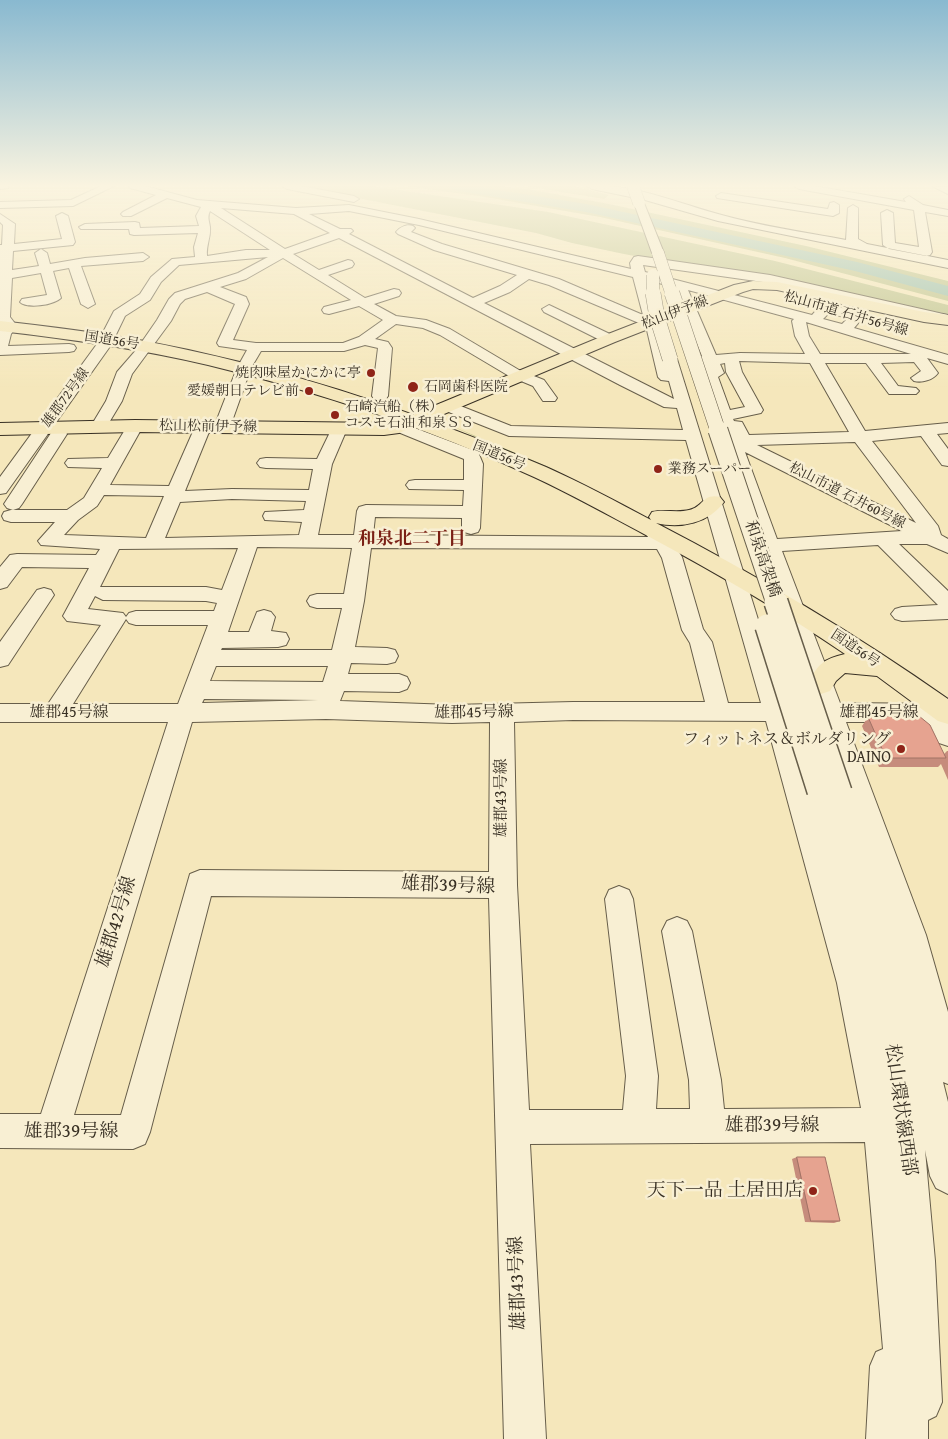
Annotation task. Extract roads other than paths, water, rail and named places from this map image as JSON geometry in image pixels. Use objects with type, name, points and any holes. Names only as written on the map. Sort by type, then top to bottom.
[{"type":"main road","name":"松山伊予線","points":[[423,417],[609,339],[668,325],[690,308],[753,285],[777,286],[924,317],[948,319]]},
{"type":"main road","name":"国道56号","points":[[5,325],[109,335],[250,358],[555,463],[618,492],[661,538],[783,584],[827,610],[948,690]]},
{"type":"main road","points":[[362,429],[369,425],[377,416],[375,400]]},
{"type":"main road","name":"松山松前伊予線","points":[[0,428],[134,426],[362,429],[423,417]]},
{"type":"main road","points":[[661,538],[695,516],[706,512],[713,502]]},
{"type":"main road","name":"国道56号","points":[[661,538],[733,566],[948,713]]},
{"type":"main road","points":[[821,684],[825,674],[831,667],[839,664],[860,664],[884,668]]},
{"type":"street","points":[[10,259],[42,257],[53,253]]},
{"type":"street","points":[[10,259],[42,257],[53,253]]},
{"type":"street","points":[[80,253],[88,304]]},
{"type":"street","points":[[103,253],[118,259],[143,257]]},
{"type":"street","points":[[108,253],[156,268],[176,256],[202,260],[246,254],[278,253]]},
{"type":"street","points":[[118,259],[121,253]]},
{"type":"street","points":[[201,253],[202,260]]},
{"type":"street","points":[[284,253],[393,320],[426,324],[445,332],[521,375],[539,383],[549,398]]},
{"type":"street","points":[[99,426],[114,401],[121,379],[180,296],[256,270],[284,253]]},
{"type":"street","points":[[377,253],[625,382],[670,404],[674,404]]},
{"type":"street","points":[[394,262],[416,253]]},
{"type":"street","points":[[470,253],[552,276],[615,309],[668,325]]},
{"type":"street","points":[[487,272],[515,253]]},
{"type":"street","name":"松山市道 石井56号線","points":[[545,253],[604,270],[648,268],[679,285],[720,296],[768,302],[800,314]]},
{"type":"street","points":[[423,417],[509,431],[688,435],[693,431],[664,356],[668,325],[642,253]]},
{"type":"street","points":[[647,253],[652,319],[668,325]]},
{"type":"street","points":[[892,253],[948,264]]},
{"type":"street","name":"雄郡72号線","points":[[0,489],[109,335],[119,314],[145,297],[176,256]]},
{"type":"street","points":[[10,259],[42,257]]},
{"type":"street","points":[[5,325],[28,313],[28,300],[54,298],[42,257]]},
{"type":"street","points":[[10,259],[5,325],[0,350],[69,348]]},
{"type":"street","points":[[501,262],[529,273],[552,276],[577,269]]},
{"type":"street","points":[[648,268],[671,266],[770,279],[948,319]]},
{"type":"street","points":[[648,268],[679,285],[700,333],[719,354],[742,447]]},
{"type":"street","points":[[648,268],[669,276],[737,379],[755,410],[732,414]]},
{"type":"street","points":[[648,268],[664,356],[665,374],[674,404],[688,435],[713,502],[733,566],[852,983],[917,1125],[893,1250],[888,1310],[891,1383],[887,1439]]},
{"type":"street","points":[[318,274],[349,271],[331,283]]},
{"type":"street","points":[[473,303],[505,289],[529,273]]},
{"type":"street","points":[[207,287],[241,300],[242,304],[224,344],[250,358],[302,346],[344,347],[364,340],[393,320]]},
{"type":"street","points":[[329,310],[394,293]]},
{"type":"street","points":[[486,310],[514,299]]},
{"type":"street","points":[[942,542],[860,437],[802,336],[799,321],[800,314],[826,308],[857,316],[847,326],[868,342],[922,355],[948,345]]},
{"type":"street","points":[[549,309],[609,339]]},
{"type":"street","points":[[579,324],[615,309]]},
{"type":"street","name":"和泉高架橋","points":[[668,325],[830,792]]},
{"type":"street","points":[[895,344],[900,329]]},
{"type":"street","points":[[895,344],[915,333]]},
{"type":"street","points":[[364,340],[383,345],[385,348],[375,400]]},
{"type":"street","points":[[664,356],[719,354],[815,359],[868,342]]},
{"type":"street","points":[[868,342],[894,391],[915,384],[930,373],[922,355]]},
{"type":"street","name":"松山市道 石井56号線","points":[[868,342],[895,344],[922,355],[948,360]]},
{"type":"street","points":[[719,354],[720,381],[732,414],[770,546],[912,935],[948,1068]]},
{"type":"street","points":[[153,544],[176,489],[250,358]]},
{"type":"street","points":[[625,382],[665,374]]},
{"type":"street","points":[[720,381],[737,379]]},
{"type":"street","points":[[423,417],[472,456],[474,464],[470,542]]},
{"type":"street","points":[[134,426],[91,502],[71,516],[48,541],[153,544],[250,541],[470,542],[661,538],[672,556],[693,630],[700,642],[719,712]]},
{"type":"street","points":[[742,447],[860,437],[926,426],[948,428]]},
{"type":"street","points":[[926,426],[948,461]]},
{"type":"street","points":[[64,427],[12,510],[71,516]]},
{"type":"street","points":[[307,541],[322,464],[339,429]]},
{"type":"street","name":"松山市道 石井60号線","points":[[742,447],[942,542]]},
{"type":"street","points":[[74,462],[113,463]]},
{"type":"street","points":[[266,463],[322,464]]},
{"type":"street","points":[[125,479],[176,489]]},
{"type":"street","points":[[415,484],[473,485]]},
{"type":"street","points":[[98,490],[176,489],[232,494],[315,496]]},
{"type":"street","points":[[399,683],[331,694],[354,600],[366,511],[471,512]]},
{"type":"street","points":[[272,516],[312,516]]},
{"type":"street","points":[[770,546],[883,539],[942,542]]},
{"type":"street","points":[[883,539],[948,603]]},
{"type":"street","name":"雄郡42号線","points":[[52,1132],[176,733],[212,649],[250,541]]},
{"type":"street","points":[[55,713],[116,618],[74,616],[113,542]]},
{"type":"street","points":[[0,582],[12,564],[17,560],[102,562]]},
{"type":"street","points":[[103,593],[206,594],[227,609]]},
{"type":"street","points":[[0,659],[44,595]]},
{"type":"street","points":[[317,600],[354,600]]},
{"type":"street","points":[[136,618],[227,609]]},
{"type":"street","points":[[902,614],[948,612]]},
{"type":"street","points":[[212,649],[268,639],[264,617]]},
{"type":"street","points":[[212,649],[341,657],[387,656]]},
{"type":"street","name":"雄郡45号線","points":[[0,713],[55,713],[191,701],[331,694],[391,713],[948,713]]},
{"type":"street","name":"雄郡43号線","points":[[502,712],[503,885]]},
{"type":"street","points":[[913,712],[948,736]]},
{"type":"street","name":"松山環状線西部","points":[[830,792],[886,1018],[917,1125],[948,1176]]},
{"type":"street","name":"雄郡39号線","points":[[1,1134],[133,1132],[200,883],[503,885],[512,1127],[917,1125]]},
{"type":"street","points":[[615,914],[642,1076],[638,1126]]},
{"type":"street","points":[[678,931],[681,992],[705,1080],[708,1126]]},
{"type":"street","name":"松山環状線西部","points":[[917,1125],[917,1272],[923,1439]]},
{"type":"street","name":"雄郡43号線","points":[[512,1127],[525,1439]]},
{"type":"street","points":[[893,1250],[907,1406],[906,1439]]},
{"type":"waterway","points":[[793,253],[857,267],[948,291]]},
{"type":"place","name":"焼肉味屋かにかに亭","points":[[371,373]]},
{"type":"place","name":"石岡歯科医院","points":[[413,387]]},
{"type":"place","name":"愛媛朝日テレビ前","points":[[309,391]]},
{"type":"place","name":"石崎汽船（株） コスモ石油 和泉ＳＳ","points":[[335,415]]},
{"type":"place","name":"業務スーパー","points":[[658,469]]},
{"type":"place","name":"フィットネス＆ボルダリング DAINO","points":[[901,749]]},
{"type":"place","name":"天下一品 土居田店","points":[[813,1191]]},
{"type":"district","name":"和泉北二丁目","points":[[412,539]]}]
